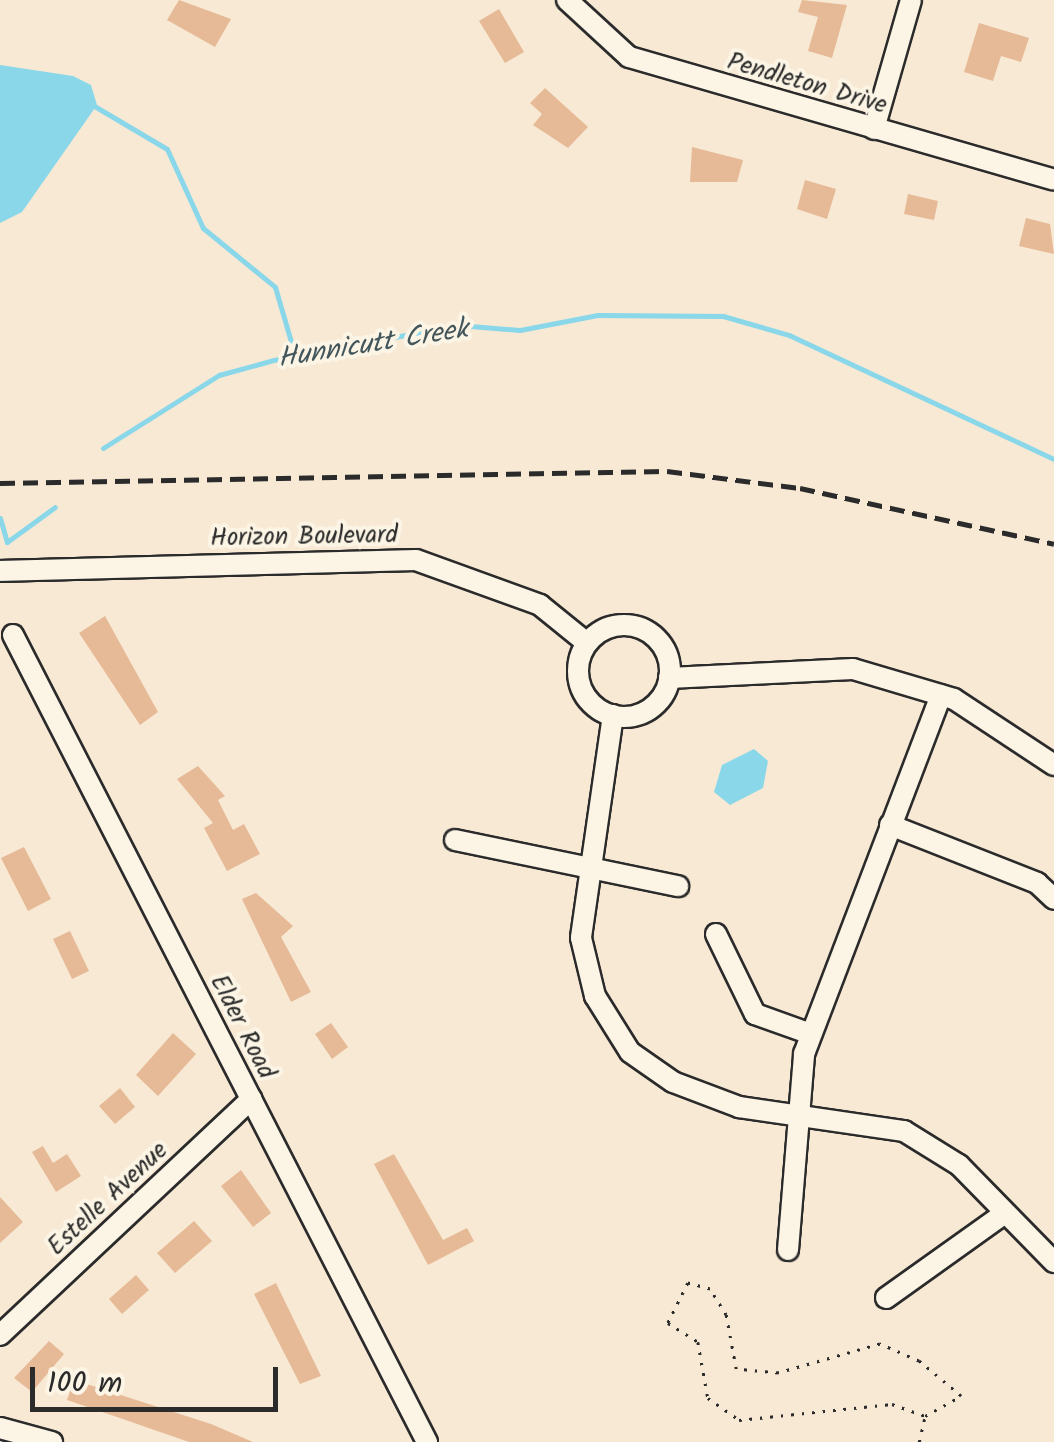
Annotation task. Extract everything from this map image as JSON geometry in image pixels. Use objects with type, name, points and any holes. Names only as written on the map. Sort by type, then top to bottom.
[{"type":"street","name":"Pendleton Drive","points":[[567,0],[629,57],[1054,180]]},
{"type":"street","points":[[874,129],[911,0]]},
{"type":"street","name":"Horizon Boulevard","points":[[0,572],[416,560],[540,605],[587,643]]},
{"type":"street","points":[[612,626],[642,628],[664,648],[670,678],[643,713],[613,715],[580,686],[587,643],[612,626]]},
{"type":"street","name":"Elder Road","points":[[12,635],[427,1442]]},
{"type":"street","points":[[670,678],[854,669],[940,695],[1019,734],[1054,765]]},
{"type":"street","points":[[788,1250],[811,1034],[940,695]]},
{"type":"street","points":[[613,715],[581,938],[595,996],[630,1052],[672,1082],[739,1107],[904,1131],[959,1165],[1054,1262]]},
{"type":"street","points":[[890,825],[1038,884],[1054,899]]},
{"type":"street","points":[[455,840],[678,886]]},
{"type":"street","points":[[716,934],[755,1014],[811,1034]]},
{"type":"street","name":"Estelle Avenue","points":[[0,1335],[251,1099]]},
{"type":"street","points":[[886,1298],[1004,1213]]},
{"type":"street","points":[[0,1428],[52,1442]]},
{"type":"path","points":[[688,1283],[710,1289],[726,1315],[736,1369],[778,1373],[880,1344],[961,1396],[925,1416],[854,1405],[739,1420],[708,1398],[698,1342],[668,1323],[688,1283]]},
{"type":"path","points":[[920,1442],[925,1416]]},
{"type":"water","points":[[0,65],[73,76],[91,85],[97,105],[22,212],[0,223]]},
{"type":"water","points":[[754,749],[768,761],[763,788],[730,805],[714,792],[722,765]]},
{"type":"building","points":[[179,0],[231,19],[215,47],[167,20]]},
{"type":"building","points":[[802,0],[847,5],[832,58],[808,51],[818,17],[798,12]]},
{"type":"building","points":[[499,9],[524,52],[505,63],[479,21]]},
{"type":"building","points":[[979,23],[1029,38],[1021,62],[1001,56],[993,81],[964,72]]},
{"type":"building","points":[[545,88],[588,127],[568,148],[533,125],[542,114],[530,103]]},
{"type":"building","points":[[692,147],[743,160],[737,182],[690,182]]},
{"type":"building","points":[[805,180],[836,189],[827,219],[797,209]]},
{"type":"building","points":[[908,194],[938,201],[934,220],[904,214]]},
{"type":"building","points":[[1026,218],[1050,224],[1054,254],[1019,246]]},
{"type":"building","points":[[105,616],[158,712],[140,725],[79,633]]},
{"type":"building","points":[[198,766],[225,796],[218,800],[233,830],[244,824],[260,854],[227,871],[204,828],[213,823],[177,779]]},
{"type":"building","points":[[24,847],[51,899],[28,911],[1,858]]},
{"type":"building","points":[[256,893],[293,926],[281,937],[311,992],[291,1002],[242,899]]},
{"type":"building","points":[[70,931],[89,971],[72,979],[53,939]]},
{"type":"building","points":[[331,1023],[348,1047],[332,1059],[315,1034]]},
{"type":"building","points":[[173,1033],[196,1054],[158,1096],[136,1075]]},
{"type":"building","points":[[120,1088],[135,1107],[115,1124],[99,1106]]},
{"type":"building","points":[[43,1146],[53,1163],[67,1154],[81,1176],[56,1192],[32,1152]]},
{"type":"building","points":[[394,1154],[443,1240],[467,1228],[474,1241],[428,1265],[374,1164]]},
{"type":"building","points":[[241,1170],[271,1213],[253,1227],[221,1186]]},
{"type":"building","points":[[0,1197],[23,1222],[0,1243]]},
{"type":"building","points":[[194,1221],[212,1241],[175,1273],[157,1253]]},
{"type":"building","points":[[136,1275],[149,1290],[122,1314],[109,1299]]},
{"type":"building","points":[[276,1283],[321,1376],[300,1384],[254,1294]]},
{"type":"building","points":[[49,1341],[64,1354],[32,1392],[14,1378]]},
{"type":"building","points":[[74,1380],[211,1424],[253,1442],[189,1442],[67,1400]]},
{"type":"waterway","points":[[96,107],[167,149],[203,228],[275,287],[297,362]]},
{"type":"waterway","name":"Hunnicutt Creek","points":[[103,448],[219,375],[274,360],[458,325],[520,330],[598,315],[723,316],[789,335],[1054,459]]},
{"type":"waterway","points":[[0,518],[7,542],[55,507]]},
{"type":"railway","points":[[0,483],[667,471],[800,488],[1054,544]]}]
